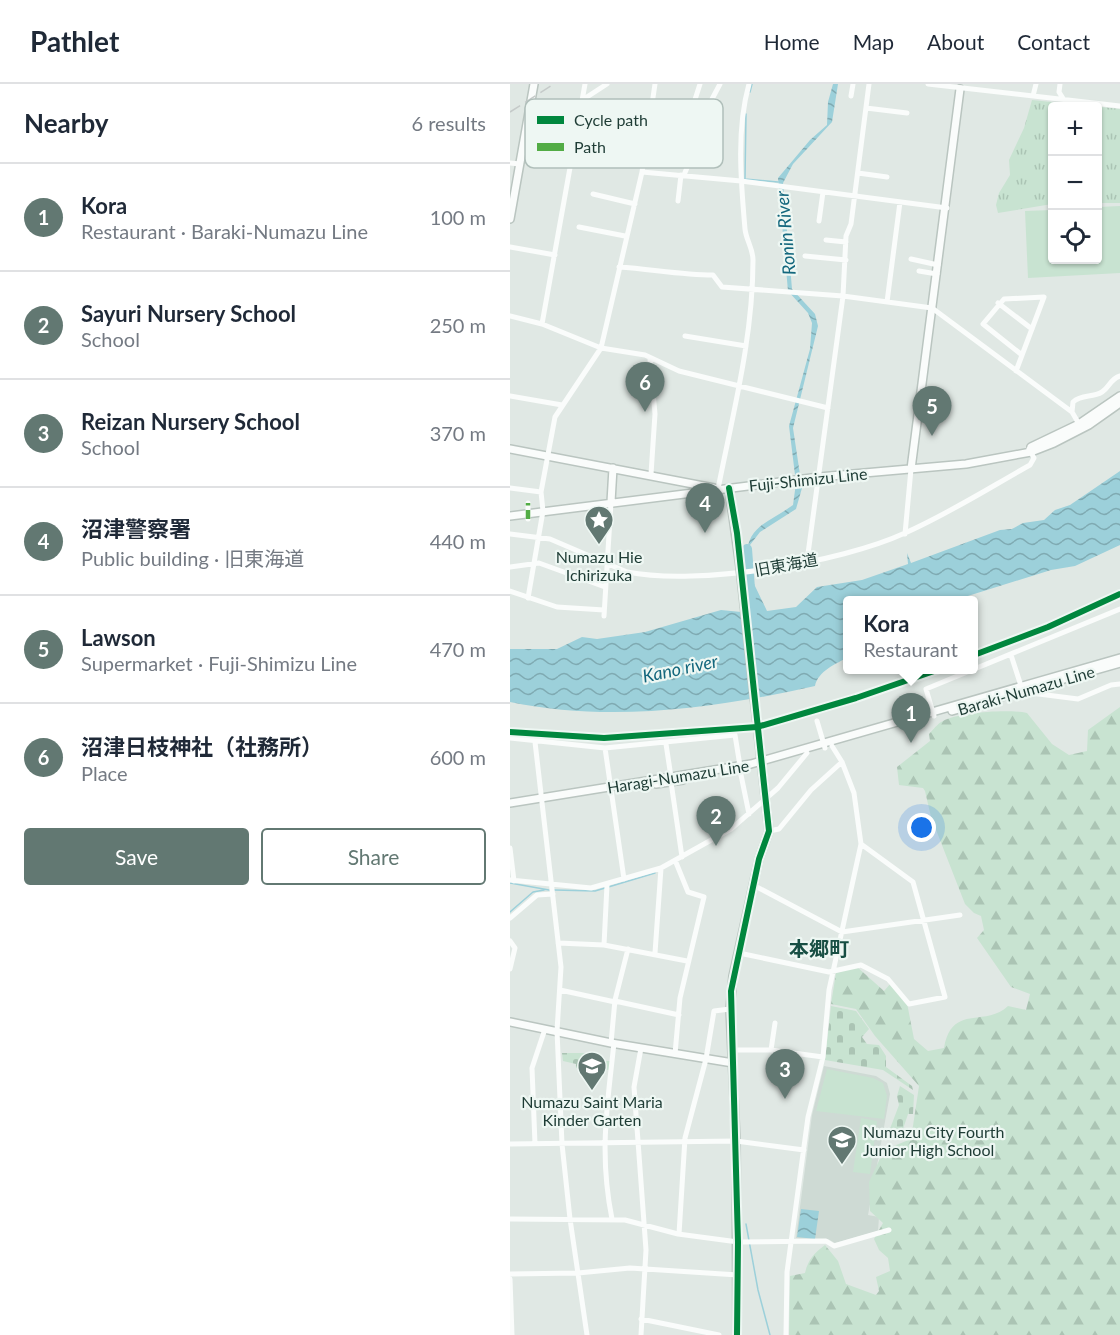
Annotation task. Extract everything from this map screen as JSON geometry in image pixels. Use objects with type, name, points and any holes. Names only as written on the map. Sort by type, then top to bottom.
[{"type":"street","points":[[531,99],[534,84]]},
{"type":"street","points":[[583,99],[585,84]]},
{"type":"street","points":[[585,99],[608,84]]},
{"type":"street","points":[[653,99],[656,84]]},
{"type":"street","points":[[695,99],[700,84]]},
{"type":"street","points":[[712,99],[720,84]]},
{"type":"street","points":[[510,449],[651,474],[718,489],[741,387],[747,346],[753,258],[745,230],[741,181],[742,110],[749,84]]},
{"type":"street","points":[[851,96],[853,84]]},
{"type":"street","points":[[807,561],[843,297],[846,242],[855,196],[869,84]]},
{"type":"street","points":[[928,84],[1120,106]]},
{"type":"street","points":[[1008,93],[1010,84]]},
{"type":"street","points":[[1033,96],[1036,84]]},
{"type":"street","points":[[1060,84],[1059,92],[1064,100]]},
{"type":"street","points":[[905,534],[911,469],[961,86]]},
{"type":"street","points":[[866,108],[907,113]]},
{"type":"street","points":[[510,219],[525,133]]},
{"type":"street","points":[[510,163],[520,164]]},
{"type":"street","points":[[543,324],[571,168]]},
{"type":"street","points":[[528,598],[540,536],[543,511],[541,492],[555,417],[601,348],[642,168]]},
{"type":"street","points":[[678,201],[686,168]]},
{"type":"street","points":[[642,172],[741,181],[946,208]]},
{"type":"street","points":[[858,173],[887,177]]},
{"type":"street","points":[[819,222],[823,192]]},
{"type":"street","points":[[593,194],[635,204]]},
{"type":"street","points":[[886,302],[900,202]]},
{"type":"street","points":[[579,227],[625,236]]},
{"type":"street","points":[[826,240],[846,242]]},
{"type":"street","points":[[510,247],[555,255]]},
{"type":"street","points":[[806,256],[846,260]]},
{"type":"street","points":[[911,260],[938,265]]},
{"type":"street","points":[[619,267],[667,270],[686,275],[712,274],[722,287],[843,297],[932,308],[1072,412],[1079,424]]},
{"type":"street","points":[[920,271],[937,274]]},
{"type":"street","points":[[1016,371],[1044,297],[1011,297],[998,303],[983,324],[1022,355]]},
{"type":"street","points":[[998,303],[1032,328]]},
{"type":"street","points":[[510,316],[543,324],[601,348],[645,355],[679,371],[828,408]]},
{"type":"street","points":[[685,336],[747,346]]},
{"type":"street","points":[[650,359],[655,400],[651,474]]},
{"type":"street","points":[[1072,412],[1073,402],[1078,397],[1100,393],[1114,378],[1120,376]]},
{"type":"street","points":[[510,396],[562,405]]},
{"type":"street","points":[[1030,450],[1079,424],[1120,396]]},
{"type":"street","points":[[1030,450],[1089,425],[1120,403]]},
{"type":"street","name":"Fuji-Shimizu Line","points":[[510,516],[819,477],[966,464],[1030,450]]},
{"type":"street","name":"旧東海道","points":[[510,534],[540,536],[571,545],[627,572],[681,578],[807,561],[859,550],[905,534],[1030,465],[1034,458],[1030,450]]},
{"type":"street","points":[[510,591],[570,609],[604,613],[613,468]]},
{"type":"street","points":[[510,488],[541,492]]},
{"type":"street","points":[[729,488],[769,831],[759,859],[730,1009],[736,1141],[737,1335]]},
{"type":"street","points":[[528,503],[528,519]]},
{"type":"street","points":[[510,567],[535,563],[605,587]]},
{"type":"street","points":[[978,668],[1120,609]]},
{"type":"street","points":[[1011,655],[1022,689]]},
{"type":"street","points":[[1022,689],[1120,658]]},
{"type":"street","name":"Baraki-Numazu Line","points":[[760,764],[807,753],[934,713],[1120,663]]},
{"type":"street","points":[[934,713],[926,689],[964,674]]},
{"type":"street","points":[[1022,689],[1078,699],[1111,685],[1120,684]]},
{"type":"street","points":[[786,1335],[787,1272],[808,1117],[823,1057],[829,990],[861,844],[854,793],[842,762],[827,746],[817,721]]},
{"type":"street","points":[[510,738],[605,748],[666,744],[735,735],[749,814]]},
{"type":"street","points":[[535,742],[558,943],[560,990],[557,1031],[562,1144],[570,1219],[587,1335]]},
{"type":"street","points":[[666,744],[682,857]]},
{"type":"street","name":"Haragi-Numazu Line","points":[[740,768],[827,746]]},
{"type":"street","points":[[605,748],[624,879]]},
{"type":"street","points":[[510,848],[512,881],[591,888],[661,868],[731,829],[778,788],[807,753]]},
{"type":"street","points":[[769,831],[779,829],[811,790],[842,762]]},
{"type":"street","points":[[510,805],[740,768]]},
{"type":"street","points":[[739,953],[834,972],[858,965],[888,979],[909,1004],[945,997],[913,882],[861,844]]},
{"type":"street","points":[[675,860],[688,892],[704,897],[687,961],[675,1054]]},
{"type":"street","points":[[655,953],[661,868]]},
{"type":"street","points":[[604,945],[607,885]]},
{"type":"street","points":[[754,886],[842,932],[960,915]]},
{"type":"street","points":[[510,918],[537,895],[553,894]]},
{"type":"street","points":[[510,941],[515,948],[510,969]]},
{"type":"street","points":[[558,943],[604,945],[687,961]]},
{"type":"street","points":[[612,1219],[605,1183],[603,1143],[615,1002],[628,949]]},
{"type":"street","points":[[560,990],[679,1015]]},
{"type":"street","points":[[679,1234],[685,1141],[706,1059],[714,1011],[730,1009]]},
{"type":"street","points":[[510,1022],[613,1043],[733,1063]]},
{"type":"street","points":[[771,1050],[775,1023]]},
{"type":"street","points":[[535,1144],[532,1068],[545,1029]]},
{"type":"street","points":[[641,1048],[634,1087],[645,1225],[641,1335]]},
{"type":"street","points":[[732,1050],[771,1050],[823,1057]]},
{"type":"street","points":[[510,1144],[736,1141],[804,1150]]},
{"type":"street","points":[[510,1219],[612,1219],[679,1234],[738,1242],[826,1241],[834,1245],[889,1230]]},
{"type":"street","points":[[512,1335],[510,1276],[645,1270],[738,1275]]},
{"type":"street","points":[[641,1319],[719,1335]]},
{"type":"shaded area","name":"Numazu City Fourth Junior High School","points":[[824,1066],[876,1076],[887,1083],[890,1094],[868,1215],[879,1217],[878,1231],[835,1243],[828,1239],[796,1238],[812,1115]]},
{"type":"green space","points":[[1032,100],[1052,102],[1048,102],[1048,205],[998,213],[996,205],[999,193],[1010,175],[1009,160],[1024,128]]},
{"type":"green space","points":[[1102,107],[1120,109],[1120,203],[1102,203]]},
{"type":"green space","points":[[1120,206],[1120,273],[1028,278],[1025,211],[1048,210],[1048,264],[1102,264],[1102,207]]},
{"type":"green space","points":[[1120,707],[1120,1335],[789,1335],[790,1276],[805,1273],[812,1257],[825,1245],[838,1261],[846,1284],[876,1295],[879,1291],[876,1277],[890,1271],[888,1258],[879,1250],[874,1239],[883,1223],[870,1211],[869,1182],[884,1150],[911,1139],[919,1086],[875,1036],[856,1009],[831,1004],[836,973],[856,966],[884,991],[891,983],[907,1003],[914,1039],[928,1051],[944,1048],[948,1034],[962,1021],[989,1016],[1008,1006],[1026,1010],[1030,994],[1011,987],[977,938],[984,930],[981,916],[965,904],[931,817],[925,791],[923,788],[899,785],[897,767],[930,741],[929,734],[941,722],[960,715],[984,712],[1027,713],[1052,744],[1069,755],[1087,751],[1088,730]]},
{"type":"green space","points":[[831,1006],[856,1011],[869,1029],[862,1037],[867,1044],[879,1045],[886,1056],[886,1067],[912,1086],[913,1090],[883,1070],[825,1060]]},
{"type":"green space","points":[[562,1053],[591,1053],[599,1056],[600,1061],[611,1061],[610,1070],[576,1068],[576,1064],[563,1061]]},
{"type":"green space","points":[[827,1069],[873,1078],[883,1083],[887,1096],[884,1119],[816,1111]]},
{"type":"green space","points":[[900,1086],[914,1095],[913,1114],[908,1114],[900,1138],[894,1139],[888,1134],[899,1105],[897,1096]]},
{"type":"green space","points":[[861,1118],[877,1121],[870,1174],[853,1172]]},
{"type":"water","points":[[833,84],[838,84],[832,122],[793,164],[783,183],[792,289],[815,314],[818,326],[793,428],[802,488],[796,509],[760,532],[750,545],[751,563],[747,564],[749,541],[753,534],[759,527],[793,505],[796,483],[789,426],[810,349],[812,323],[808,313],[788,291],[778,178],[810,140],[827,125],[828,102]]},
{"type":"water","name":"Kano river","points":[[1120,471],[1120,545],[1075,566],[1051,570],[968,596],[843,596],[843,660],[824,672],[815,686],[740,701],[664,710],[586,711],[510,702],[510,649],[557,649],[582,637],[597,639],[645,632],[721,610],[741,612],[750,607],[753,594],[751,585],[754,584],[767,611],[796,607],[817,587],[862,580],[908,564],[907,553],[911,563],[1000,530],[1044,520],[1055,510],[1070,505]]},
{"type":"water","points":[[801,1209],[819,1211],[815,1239],[797,1237]]},
{"type":"waterway","points":[[750,92],[752,84]]},
{"type":"waterway","points":[[746,114],[745,179],[778,182]]},
{"type":"waterway","name":"Ronin River","points":[[747,549],[752,615]]},
{"type":"waterway","points":[[554,890],[595,891],[655,873]]},
{"type":"waterway","points":[[510,883],[549,890]]},
{"type":"waterway","points":[[510,912],[533,892],[544,890]]},
{"type":"waterway","points":[[746,1224],[758,1290],[770,1335]]},
{"type":"railway","points":[[530,99],[554,84]]},
{"type":"railway","points":[[510,112],[525,102]]},
{"type":"marked path","points":[[528,503],[528,519]]},
{"type":"cycle path","points":[[729,488],[737,533],[769,831],[759,859],[731,991],[738,1242],[737,1335]]},
{"type":"cycle path","points":[[978,653],[1048,627],[1120,594]]},
{"type":"cycle path","points":[[510,732],[604,738],[757,727],[856,698],[925,674]]},
{"type":"place","name":"沼津日枝神社（社務所）","points":[[645,412]]},
{"type":"place","name":"Lawson","points":[[932,436]]},
{"type":"place","name":"沼津警察署","points":[[705,533]]},
{"type":"place","name":"Numazu Hie Ichirizuka","points":[[599,546]]},
{"type":"place","name":"Kora","points":[[911,743]]},
{"type":"place","name":"Sayuri Nursery School","points":[[716,846]]},
{"type":"place","name":"Numazu Saint Maria Kinder Garten","points":[[592,1092]]},
{"type":"place","name":"Reizan Nursery School","points":[[785,1099]]},
{"type":"place","name":"Numazu City Fourth Junior High School","points":[[842,1166]]},
{"type":"district","name":"本郷町","points":[[819,948]]}]
